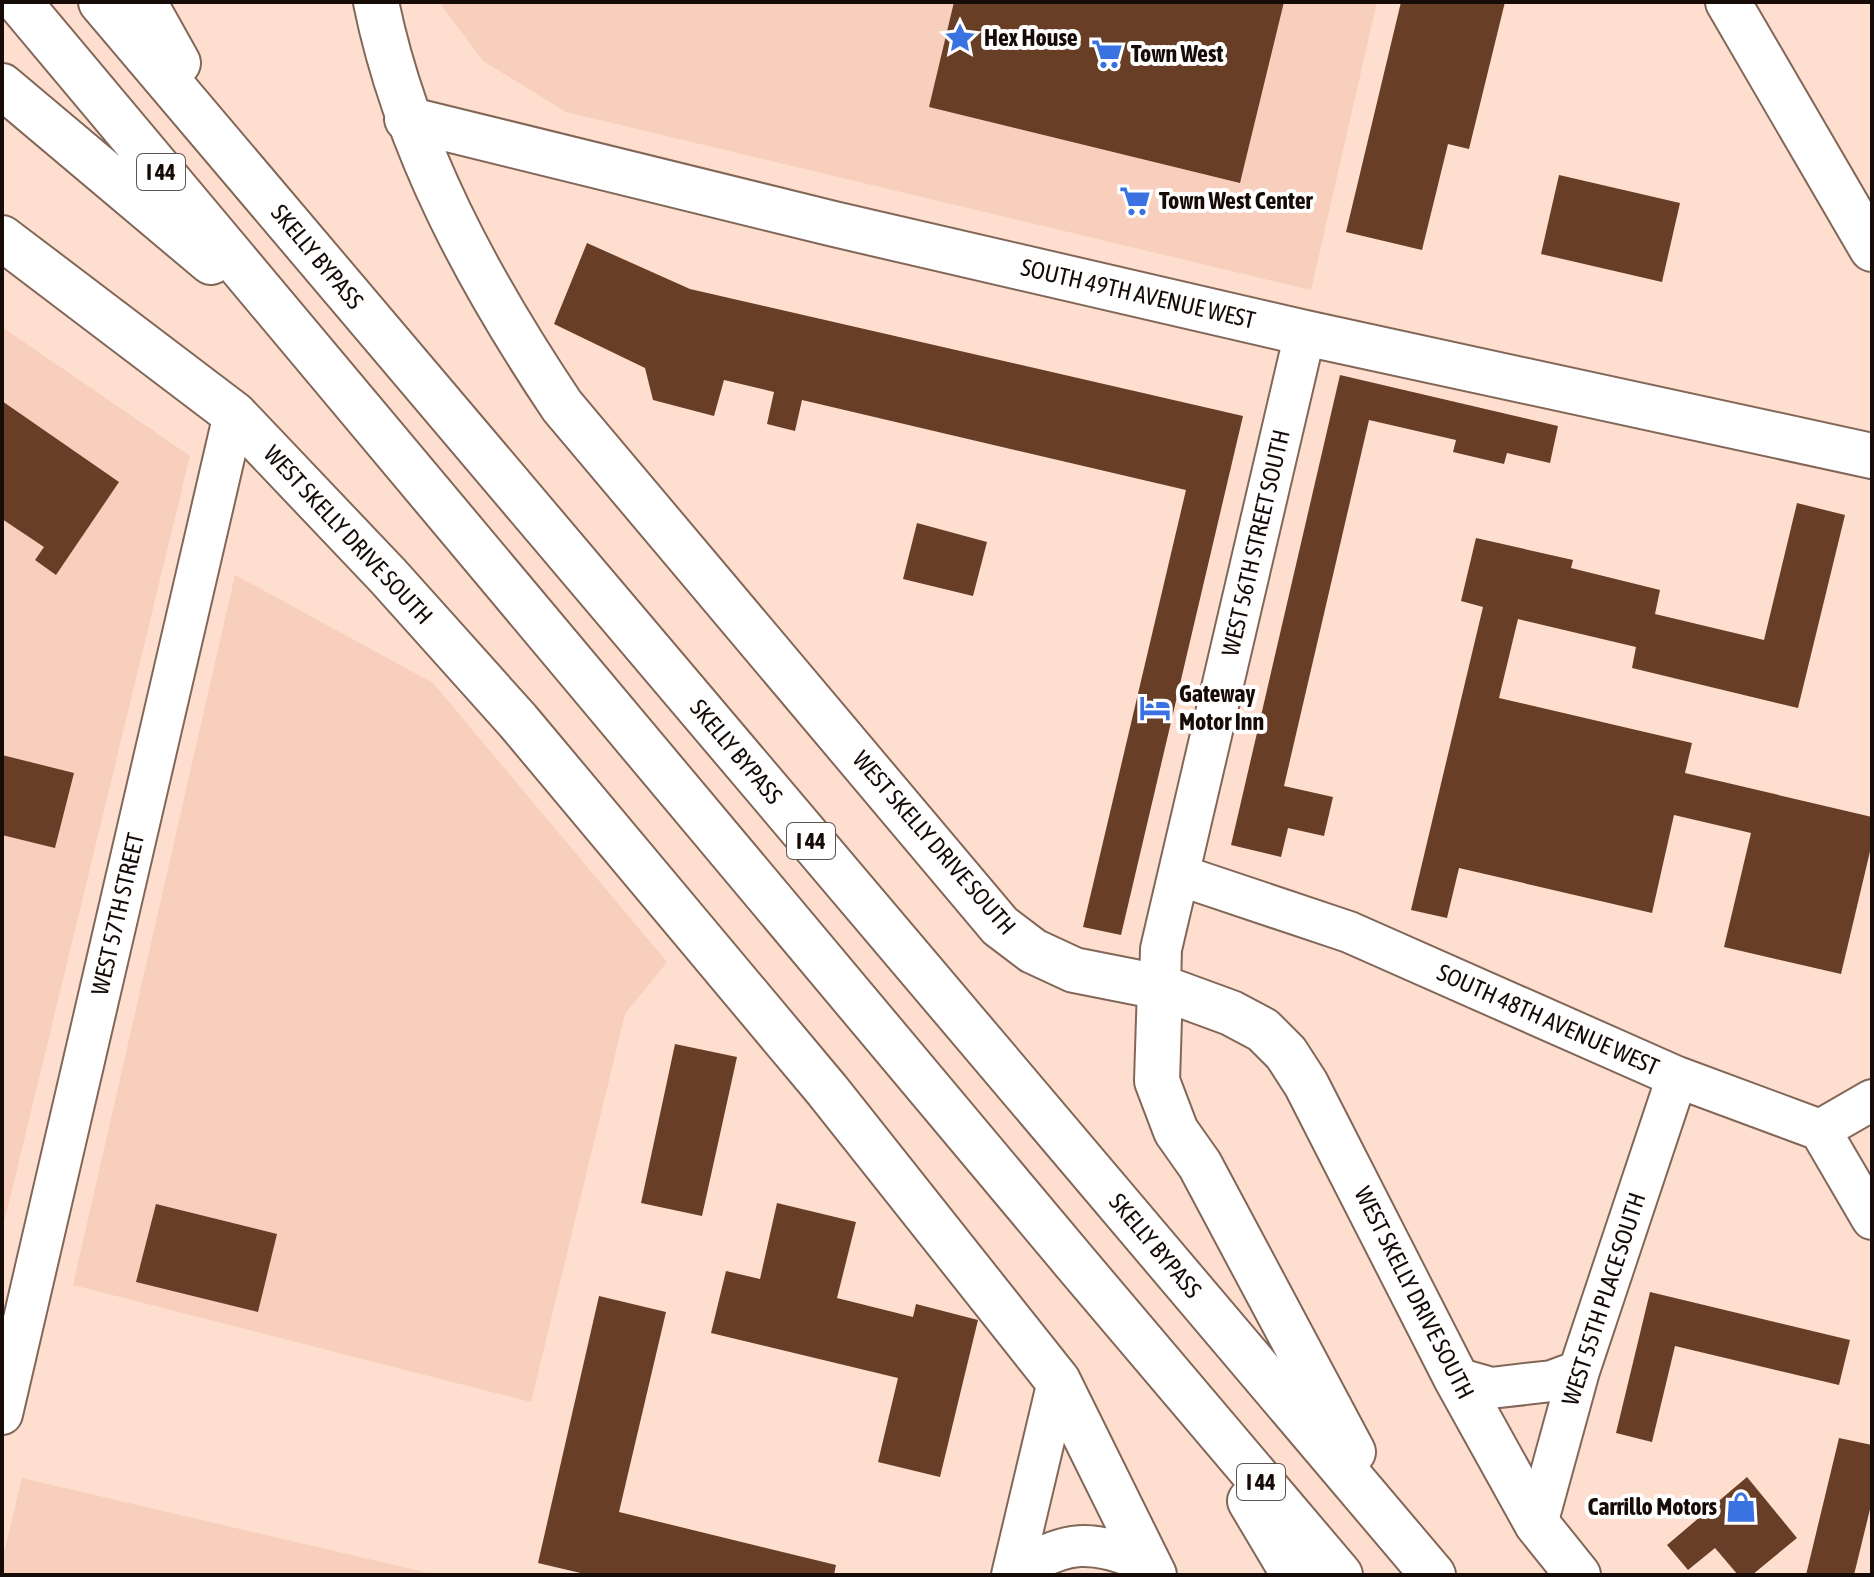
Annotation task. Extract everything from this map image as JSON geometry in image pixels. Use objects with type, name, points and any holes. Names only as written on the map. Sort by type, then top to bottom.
[{"type":"main road","name":"I 44","points":[[19,2],[1340,1575]]},
{"type":"main road","name":"SKELLY BYPASS","points":[[101,2],[1433,1575]]},
{"type":"main road","points":[[144,2],[228,153]]},
{"type":"main road","name":"WEST SKELLY DRIVE SOUTH","points":[[376,2],[407,119],[454,223],[530,358],[562,406],[1000,926],[1033,951],[1074,970],[1160,987],[1231,1013],[1263,1030],[1286,1053],[1306,1084],[1456,1378],[1537,1524],[1578,1575]]},
{"type":"main road","points":[[1728,2],[1872,249]]},
{"type":"main road","points":[[2,86],[304,341]]},
{"type":"main road","name":"SOUTH 49TH AVENUE WEST","points":[[407,119],[834,224],[1305,333],[1872,456]]},
{"type":"main road","name":"WEST SKELLY DRIVE SOUTH","points":[[2,238],[234,414],[388,576],[518,721],[827,1090],[1058,1381],[1151,1569]]},
{"type":"main road","points":[[1160,987],[1157,1081],[1176,1131],[1200,1165],[1394,1529]]},
{"type":"main road","points":[[1183,1389],[1294,1575]]},
{"type":"street","name":"WEST 56TH STREET SOUTH","points":[[1160,987],[1161,949],[1305,333]]},
{"type":"street","name":"WEST 57TH STREET","points":[[2,1414],[234,414]]},
{"type":"street","name":"SOUTH 48TH AVENUE WEST","points":[[1179,875],[1349,932],[1677,1077],[1820,1130]]},
{"type":"street","name":"WEST 55TH PLACE SOUTH","points":[[1537,1524],[1579,1371],[1677,1077]]},
{"type":"street","points":[[1872,1100],[1820,1130],[1872,1219]]},
{"type":"street","points":[[1456,1378],[1491,1388],[1552,1381],[1579,1371]]},
{"type":"street","points":[[1014,1575],[1058,1381]]},
{"type":"street","points":[[1014,1575],[1053,1550],[1074,1545],[1108,1547],[1151,1569]]},
{"type":"shaded area","name":"Town West Center","points":[[439,2],[1377,2],[1311,290],[566,112],[483,61]]},
{"type":"shaded area","points":[[2,327],[190,456],[2,1231]]},
{"type":"shaded area","points":[[235,575],[433,683],[667,962],[625,1014],[531,1402],[73,1285]]},
{"type":"shaded area","points":[[22,1478],[437,1575],[2,1575],[2,1561]]},
{"type":"building","name":"Town West","points":[[954,2],[1284,2],[1240,183],[929,107]]},
{"type":"building","points":[[1401,2],[1505,2],[1469,149],[1448,144],[1422,250],[1346,232]]},
{"type":"building","points":[[1559,175],[1680,203],[1662,282],[1541,254]]},
{"type":"building","name":"Gateway Motor Inn","points":[[587,243],[690,289],[1243,416],[1121,935],[1083,927],[1186,490],[802,400],[795,431],[767,424],[774,392],[724,380],[714,416],[653,400],[645,368],[554,324]]},
{"type":"building","points":[[1340,375],[1558,426],[1550,463],[1507,453],[1504,464],[1453,452],[1456,440],[1369,420],[1284,786],[1333,797],[1324,836],[1288,828],[1281,857],[1231,845]]},
{"type":"building","points":[[2,401],[119,482],[56,575],[35,560],[44,547],[2,519]]},
{"type":"building","points":[[1797,503],[1845,515],[1798,708],[1632,668],[1636,647],[1518,619],[1499,698],[1692,743],[1685,773],[1872,817],[1872,843],[1841,974],[1724,947],[1751,833],[1674,815],[1652,913],[1459,868],[1447,918],[1411,910],[1483,607],[1461,601],[1476,538],[1573,560],[1571,568],[1660,590],[1655,614],[1764,640]]},
{"type":"building","points":[[917,523],[987,542],[973,596],[903,579]]},
{"type":"building","points":[[2,755],[74,773],[55,848],[2,835]]},
{"type":"building","points":[[675,1044],[737,1057],[702,1216],[641,1203]]},
{"type":"building","points":[[777,1203],[856,1222],[837,1298],[913,1317],[916,1304],[978,1320],[940,1477],[878,1462],[898,1378],[711,1333],[726,1271],[760,1279]]},
{"type":"building","points":[[156,1204],[277,1234],[258,1312],[136,1282]]},
{"type":"building","points":[[1650,1292],[1850,1340],[1839,1385],[1675,1346],[1652,1442],[1616,1433]]},
{"type":"building","points":[[599,1296],[666,1312],[619,1512],[836,1565],[834,1575],[589,1575],[538,1563]]},
{"type":"building","points":[[1839,1438],[1872,1445],[1872,1501],[1854,1575],[1806,1575]]},
{"type":"building","name":"Carrillo Motors","points":[[1747,1477],[1797,1538],[1752,1575],[1738,1575],[1715,1548],[1688,1570],[1667,1545]]},
{"type":"place","name":"Hex House","points":[[960,38]]},
{"type":"place","name":"Town West","points":[[1107,54]]},
{"type":"place","name":"Town West Center","points":[[1135,201]]},
{"type":"place","name":"Gateway Motor Inn","points":[[1155,708]]},
{"type":"place","name":"Carrillo Motors","points":[[1741,1507]]}]
